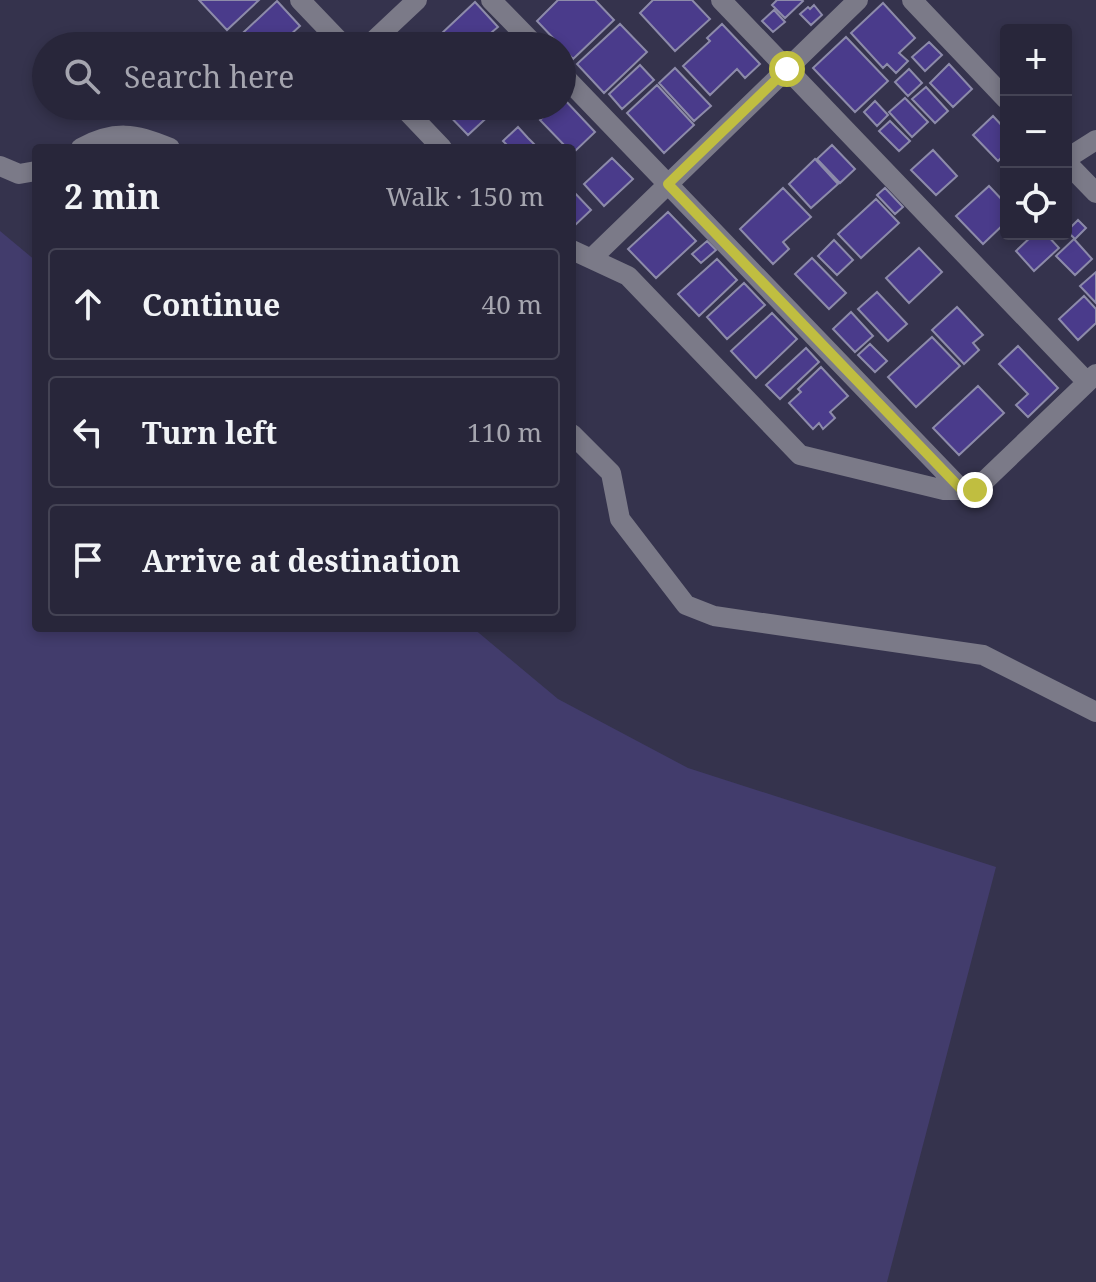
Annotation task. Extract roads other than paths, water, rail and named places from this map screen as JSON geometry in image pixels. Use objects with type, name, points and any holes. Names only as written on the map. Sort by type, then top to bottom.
[{"type":"street","points":[[300,0],[331,32]]},
{"type":"street","points":[[383,32],[417,0]]},
{"type":"street","points":[[491,0],[522,32]]},
{"type":"street","points":[[576,252],[628,276],[800,455],[944,490],[975,490],[1092,378],[721,0]]},
{"type":"street","points":[[592,258],[858,0]]},
{"type":"street","points":[[912,0],[1003,96]]},
{"type":"street","points":[[576,89],[962,490]]},
{"type":"street","points":[[415,120],[438,144]]},
{"type":"street","points":[[89,144],[102,137],[142,136],[161,144]]},
{"type":"street","points":[[1072,156],[1096,140]]},
{"type":"street","points":[[0,166],[19,174],[32,172]]},
{"type":"street","points":[[1072,167],[1096,193]]},
{"type":"street","points":[[576,438],[611,473],[620,519],[686,605],[714,616],[983,655],[1096,712]]}]
